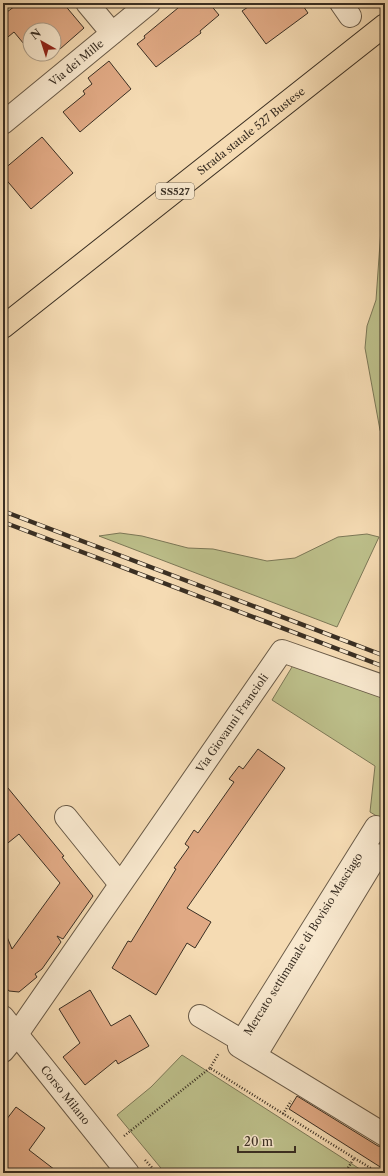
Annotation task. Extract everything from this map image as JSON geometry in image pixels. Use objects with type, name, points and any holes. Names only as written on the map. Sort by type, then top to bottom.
[{"type":"main road","name":"Strada statale 527 Bustese","points":[[3,327],[385,25]]},
{"type":"street","points":[[87,3],[112,33]]},
{"type":"street","name":"Via dei Mille","points":[[3,123],[149,3]]},
{"type":"street","name":"Via Giovanni Francioli","points":[[3,1051],[17,1034],[282,651],[385,687]]},
{"type":"street","points":[[66,817],[120,884]]},
{"type":"street","name":"Mercato settimanale di Bovisio Masciago","points":[[385,832],[376,827],[250,1046],[239,1046],[385,1135]]},
{"type":"street","points":[[250,1046],[384,843],[385,844]]},
{"type":"street","points":[[200,1016],[385,1127]]},
{"type":"street","name":"Corso Milano","points":[[3,1017],[128,1173]]},
{"type":"path","points":[[108,1149],[210,1068],[379,1173]]},
{"type":"path","points":[[345,1173],[354,1158]]},
{"type":"green space","points":[[385,224],[385,443],[380,430],[365,348],[367,326],[376,300],[381,229]]},
{"type":"green space","points":[[120,533],[142,536],[188,548],[213,549],[267,561],[295,558],[338,537],[367,534],[379,537],[337,627],[99,536]]},
{"type":"green space","points":[[295,662],[385,696],[385,821],[370,812],[375,766],[272,700]]},
{"type":"green space","points":[[182,1055],[366,1173],[165,1173],[117,1115],[151,1087]]},
{"type":"building","points":[[19,3],[63,3],[84,28],[62,47],[62,22],[22,22],[22,42],[14,32],[3,41],[3,15]]},
{"type":"building","points":[[184,3],[209,3],[219,15],[200,31],[201,33],[156,67],[137,44],[145,38],[144,36]]},
{"type":"building","points":[[254,3],[301,3],[308,13],[266,44],[242,11]]},
{"type":"building","points":[[109,61],[131,89],[80,132],[63,112],[85,94],[83,91],[92,84],[88,78]]},
{"type":"building","points":[[42,137],[73,173],[31,209],[3,176],[3,170]]},
{"type":"building","points":[[258,749],[285,768],[187,908],[211,922],[195,948],[187,943],[156,995],[112,968],[128,941],[131,942],[176,869],[174,868],[189,847],[185,844],[194,830],[198,833],[234,782],[229,779],[239,766],[243,769]]},
{"type":"building","points":[[3,782],[64,856],[62,857],[93,896],[63,939],[57,936],[61,942],[42,969],[35,974],[37,977],[19,992],[9,991],[3,984],[3,927],[12,949],[60,883],[19,834],[3,847]]},
{"type":"building","points":[[90,990],[111,1026],[130,1015],[149,1046],[118,1064],[116,1060],[85,1085],[63,1057],[80,1043],[59,1009]]},
{"type":"building","points":[[297,1096],[378,1146],[385,1147],[385,1170],[289,1109]]},
{"type":"building","points":[[16,1107],[45,1128],[29,1150],[59,1173],[3,1173],[3,1124]]},
{"type":"railway","points":[[3,511],[385,656]]},
{"type":"railway","points":[[3,522],[385,667]]}]
